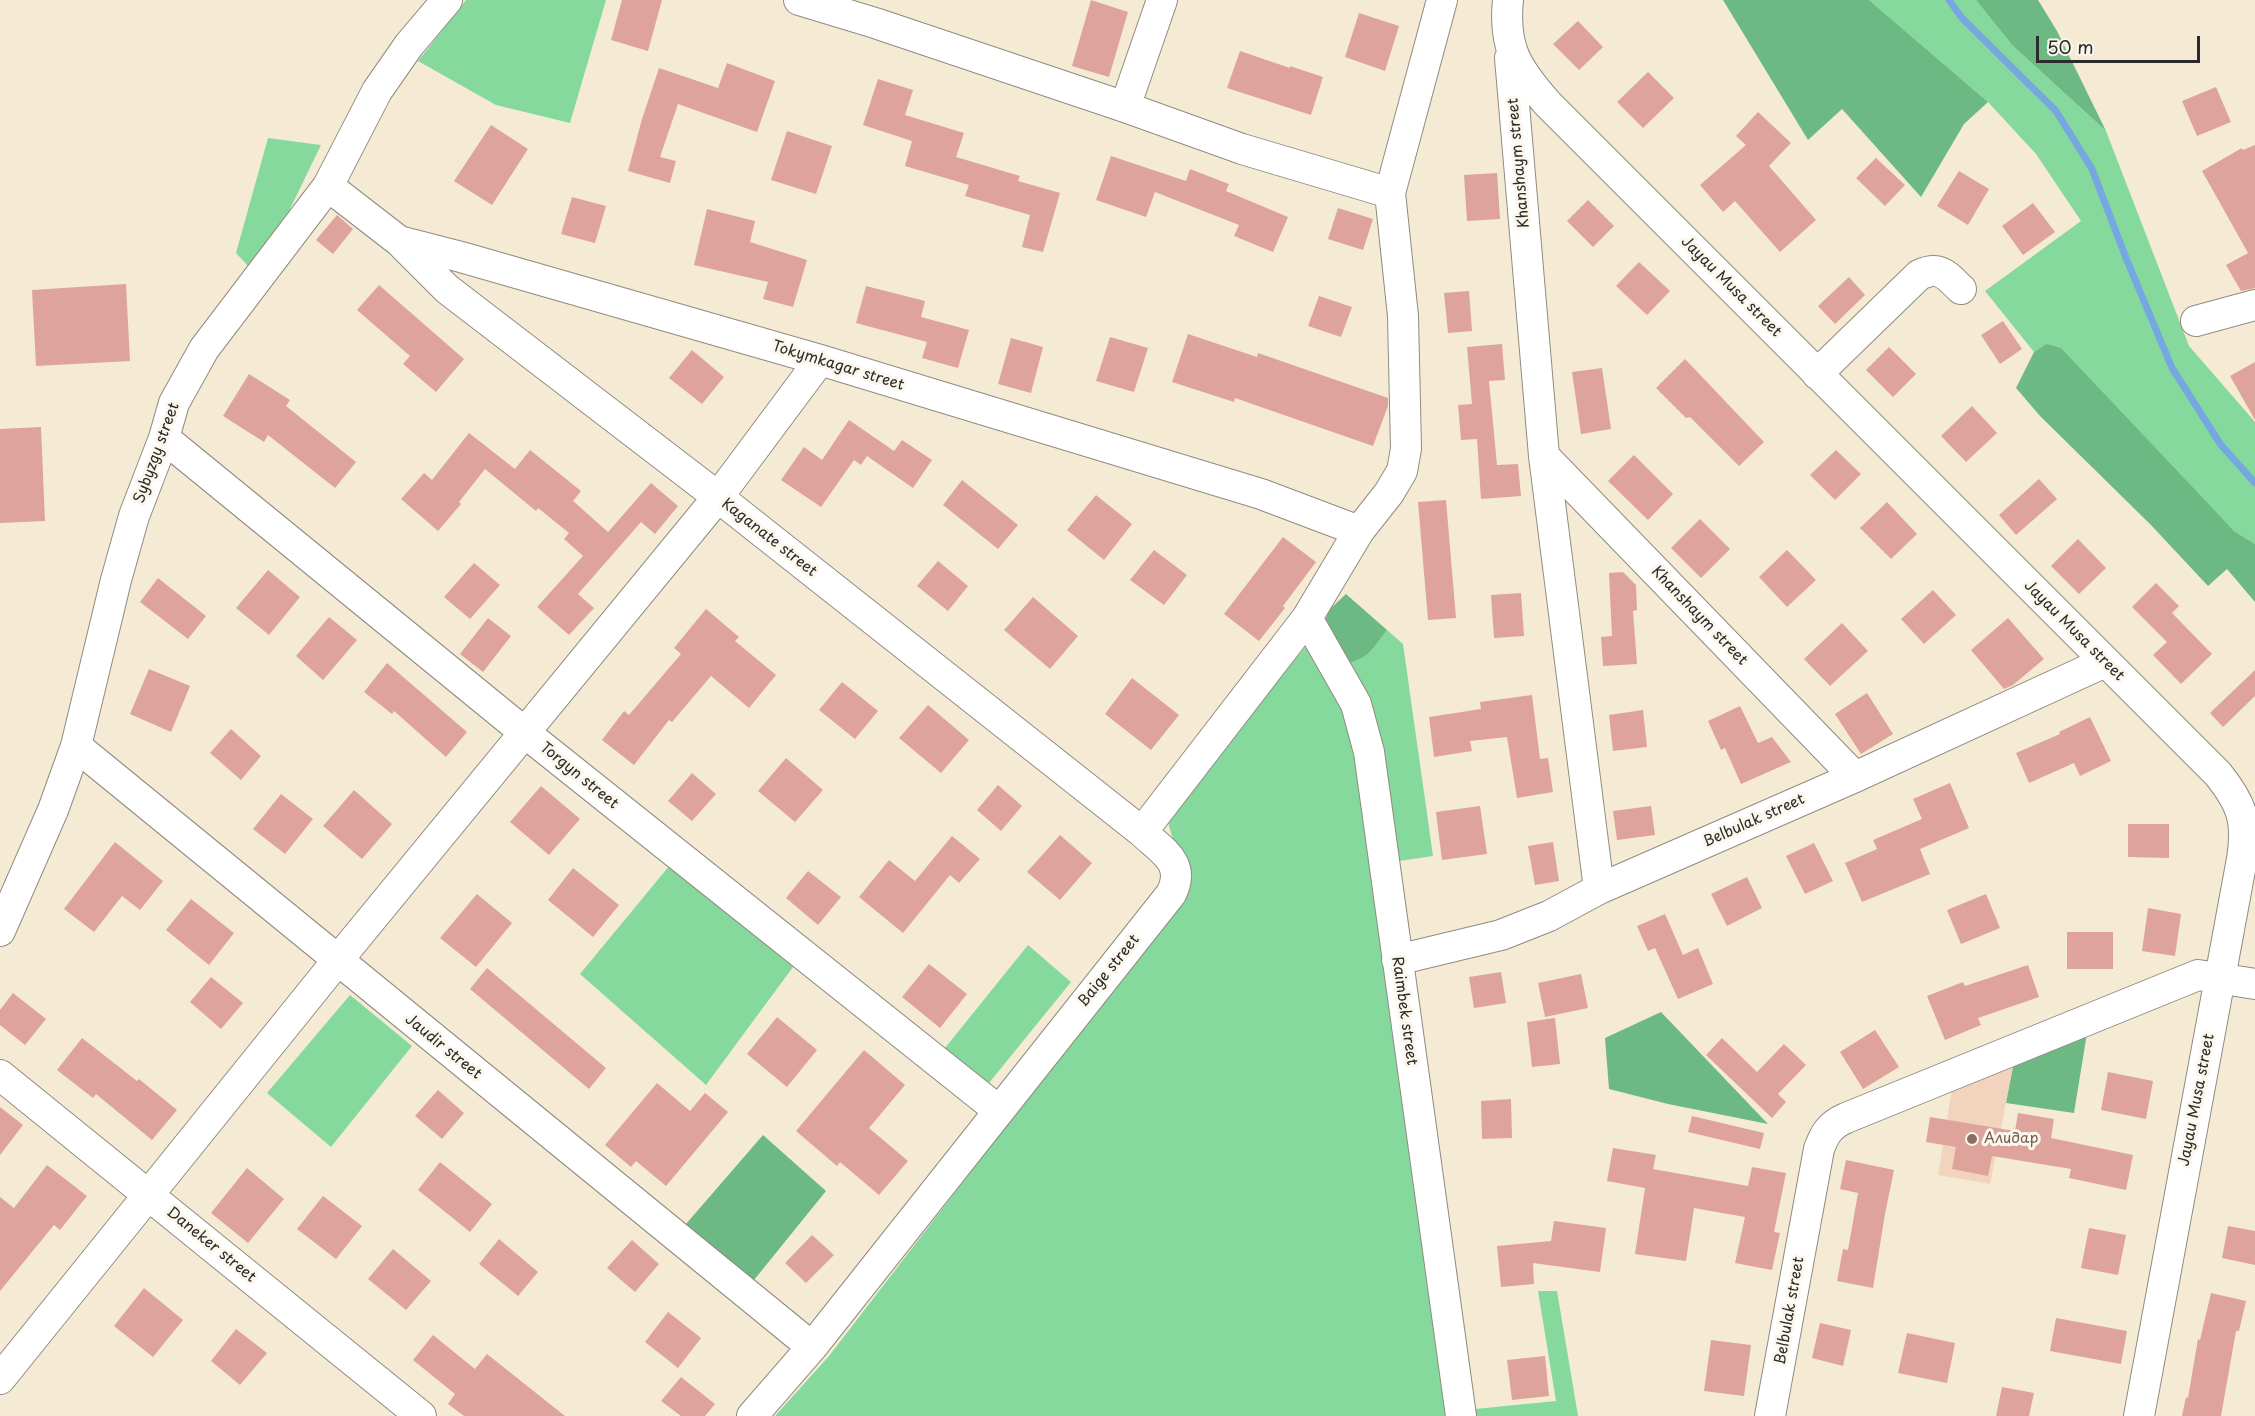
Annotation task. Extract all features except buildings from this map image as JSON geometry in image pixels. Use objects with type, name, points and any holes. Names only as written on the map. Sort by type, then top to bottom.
[{"type":"street","name":"Sybyzgy street","points":[[0,931],[53,810],[76,746],[124,548],[164,438],[174,403],[204,349],[328,186],[377,90],[409,45],[447,0]]},
{"type":"street","points":[[799,0],[879,12],[1125,107],[1242,149],[1390,193]]},
{"type":"street","points":[[1125,107],[1161,0]]},
{"type":"street","points":[[1142,832],[1307,618],[1359,531],[1389,493],[1402,471],[1406,449],[1403,316],[1390,193],[1442,0]]},
{"type":"street","name":"Jayau Musa street","points":[[1508,0],[1506,18],[1510,49],[1523,73],[1548,104],[2218,774],[2246,795],[2245,844],[2139,1416]]},
{"type":"street","name":"Khanshaym street","points":[[1510,49],[1544,456],[1599,889]]},
{"type":"street","name":"Tokymkagar street","points":[[328,186],[399,242],[461,257],[820,360],[1261,494],[1359,531]]},
{"type":"street","name":"Kaganate street","points":[[399,242],[447,290],[718,497],[1142,832]]},
{"type":"street","points":[[1817,374],[1919,275],[1935,270],[1941,272],[1961,289]]},
{"type":"street","points":[[2196,321],[2255,305]]},
{"type":"street","points":[[0,1379],[150,1196],[337,961],[718,497],[820,360]]},
{"type":"street","name":"Torgyn street","points":[[164,438],[524,732],[998,1110]]},
{"type":"street","name":"Khanshaym street","points":[[1544,456],[1855,777]]},
{"type":"street","name":"Raimbek street","points":[[1307,618],[1356,704],[1369,752],[1461,1416]]},
{"type":"street","name":"Belbulak street","points":[[1397,960],[1501,935],[1549,916],[1599,889],[1855,777],[2105,662]]},
{"type":"street","name":"Jaudir street","points":[[76,746],[812,1347]]},
{"type":"street","name":"Baige street","points":[[752,1416],[812,1347],[1175,886],[1178,878],[1175,864],[1142,832]]},
{"type":"street","name":"Belbulak street","points":[[1770,1416],[1819,1149],[1828,1129],[1846,1118],[2198,975],[2255,984]]},
{"type":"street","name":"Daneker street","points":[[0,1075],[421,1416]]},
{"type":"shaded area","name":"Алидар","points":[[2015,1057],[1990,1184],[1938,1175],[1953,1083]]},
{"type":"green space","points":[[466,0],[606,0],[570,123],[496,105],[418,61]]},
{"type":"green space","points":[[1723,0],[1869,0],[1988,102],[1964,124],[1921,197],[1842,109],[1808,140]]},
{"type":"green space","points":[[1869,0],[1976,0],[2012,45],[2106,131],[2189,346],[2255,422],[2255,544],[2234,531],[2046,344],[2034,352],[1985,291],[2081,221],[2036,154],[1988,102]]},
{"type":"green space","points":[[1976,0],[2038,0],[2057,31],[2106,131],[2012,45]]},
{"type":"green space","points":[[268,138],[321,145],[289,211],[248,266],[236,253]]},
{"type":"green space","points":[[2046,344],[2061,348],[2234,531],[2255,544],[2255,602],[2227,569],[2208,586],[2151,525],[2040,416],[2016,388],[2034,352]]},
{"type":"green space","points":[[1346,594],[1387,630],[1365,656],[1346,663],[1324,623],[1330,609]]},
{"type":"green space","points":[[1387,630],[1403,644],[1433,856],[1392,862],[1346,663],[1365,656]]},
{"type":"green space","points":[[1306,646],[1344,712],[1360,768],[1447,1416],[775,1416],[829,1356],[1175,907],[1175,847],[1168,822],[1172,812]]},
{"type":"green space","points":[[670,865],[793,967],[706,1085],[580,974]]},
{"type":"green space","points":[[1028,945],[1071,982],[989,1083],[945,1048]]},
{"type":"green space","points":[[350,995],[412,1046],[331,1147],[267,1093]]},
{"type":"green space","points":[[1661,1012],[1768,1124],[1668,1104],[1609,1089],[1605,1038]]},
{"type":"green space","points":[[2088,1027],[2074,1113],[2006,1103],[2015,1057]]},
{"type":"green space","points":[[763,1135],[826,1191],[754,1280],[686,1224]]},
{"type":"green space","points":[[1538,1291],[1557,1291],[1578,1416],[1476,1416],[1475,1409],[1556,1401]]},
{"type":"waterway","points":[[1949,0],[1962,18],[2056,111],[2092,169],[2172,368],[2221,445],[2255,483]]},
{"type":"place","name":"Алидар","points":[[1972,1139]]}]
